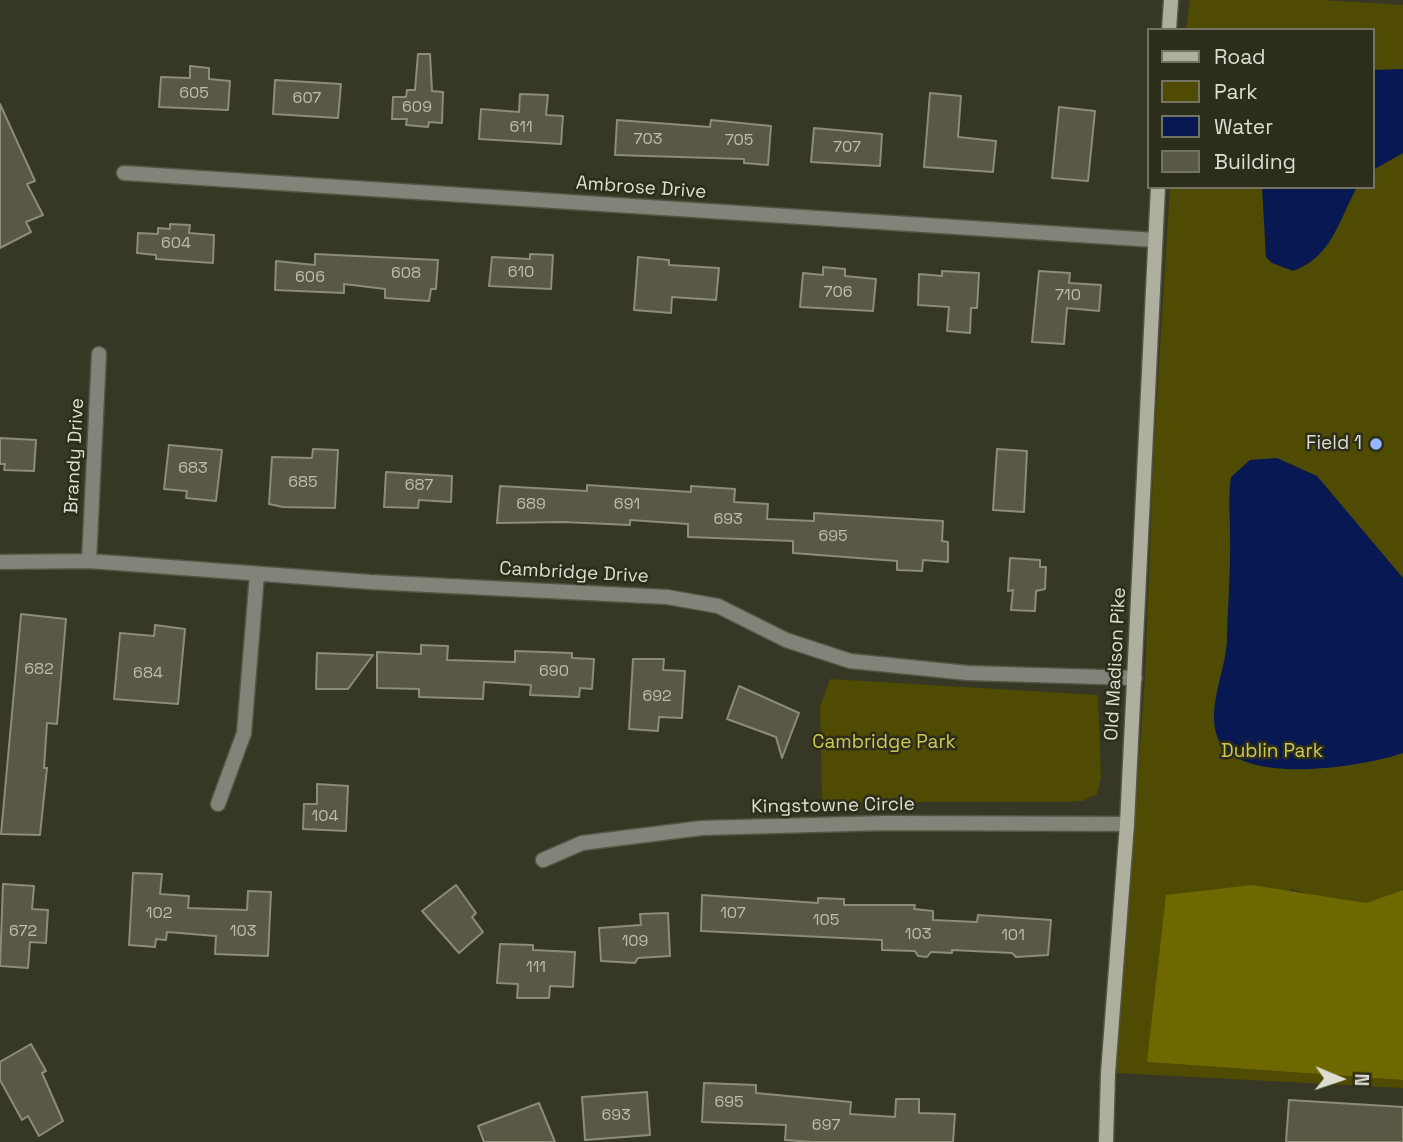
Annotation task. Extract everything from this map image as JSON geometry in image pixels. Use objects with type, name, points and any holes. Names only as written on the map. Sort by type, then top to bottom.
[{"type":"main road","points":[[1169,28],[1171,0]]},
{"type":"main road","name":"Old Madison Pike","points":[[1106,1142],[1108,1073],[1135,678],[1158,189]]},
{"type":"street","name":"Ambrose Drive","points":[[124,173],[1155,240]]},
{"type":"street","name":"Brandy Drive","points":[[89,561],[99,354]]},
{"type":"street","name":"Cambridge Drive","points":[[0,562],[89,561],[257,574],[667,597],[718,607],[786,640],[850,661],[968,673],[1135,678]]},
{"type":"street","points":[[218,804],[244,733],[257,574]]},
{"type":"street","name":"Kingstowne Circle","points":[[543,860],[582,843],[702,828],[887,823],[1127,824]]},
{"type":"green space","name":"Dublin Park","points":[[1190,0],[1323,0],[1403,5],[1403,890],[1366,903],[1329,900],[1291,889],[1147,1062],[1403,1080],[1403,1088],[1116,1073],[1145,678],[1154,445],[1170,189],[1375,189],[1375,28],[1186,28]]},
{"type":"green space","name":"Cambridge Park","points":[[830,679],[1098,695],[1101,777],[1097,794],[1082,801],[1062,802],[822,802],[820,707]]},
{"type":"shaded area","points":[[1252,885],[1366,903],[1403,890],[1403,1080],[1147,1062],[1166,895]]},
{"type":"water","points":[[1403,69],[1403,153],[1375,169],[1375,70]]},
{"type":"water","points":[[1262,189],[1356,189],[1333,236],[1317,257],[1293,271],[1272,263],[1266,257]]},
{"type":"water","points":[[1277,458],[1317,476],[1403,578],[1403,753],[1330,768],[1271,768],[1246,762],[1227,751],[1216,733],[1214,709],[1227,637],[1231,477],[1250,460]]},
{"type":"building","points":[[418,54],[430,54],[432,91],[443,92],[442,123],[429,122],[428,127],[406,125],[407,119],[392,119],[393,97],[406,97],[407,90],[415,90]]},
{"type":"building","points":[[190,66],[209,68],[209,79],[230,81],[228,110],[159,107],[161,77],[190,78]]},
{"type":"building","points":[[275,80],[341,84],[338,118],[273,114]]},
{"type":"building","points":[[930,93],[961,96],[958,137],[996,141],[993,172],[924,167]]},
{"type":"building","points":[[520,94],[548,95],[546,115],[563,116],[561,144],[479,139],[481,109],[519,112]]},
{"type":"building","points":[[0,104],[35,181],[27,184],[43,215],[26,222],[31,232],[0,248]]},
{"type":"building","points":[[1059,107],[1095,111],[1088,181],[1052,178]]},
{"type":"building","points":[[617,120],[710,127],[711,120],[771,126],[768,165],[744,163],[744,159],[615,155]]},
{"type":"building","points":[[814,128],[882,134],[880,166],[811,162]]},
{"type":"building","points":[[170,224],[190,225],[189,233],[214,235],[213,263],[156,259],[156,255],[137,253],[138,233],[158,234],[158,228],[170,229]]},
{"type":"building","points":[[315,254],[438,260],[436,289],[431,289],[429,301],[385,298],[385,289],[344,284],[344,293],[275,290],[276,261],[315,265]]},
{"type":"building","points":[[530,254],[553,255],[551,289],[489,286],[492,257],[530,259]]},
{"type":"building","points":[[638,257],[669,260],[669,265],[719,268],[716,300],[672,297],[671,313],[634,310]]},
{"type":"building","points":[[823,267],[845,269],[845,276],[876,279],[873,311],[800,307],[803,273],[823,275]]},
{"type":"building","points":[[942,271],[979,273],[977,308],[971,308],[970,333],[947,331],[949,307],[918,305],[919,274],[942,276]]},
{"type":"building","points":[[1039,271],[1070,273],[1069,283],[1101,285],[1099,311],[1067,308],[1064,344],[1032,342]]},
{"type":"building","points":[[0,438],[36,440],[34,471],[4,470],[5,464],[0,464]]},
{"type":"building","points":[[169,445],[222,450],[216,501],[186,498],[187,491],[164,489]]},
{"type":"building","points":[[313,449],[338,450],[335,508],[283,507],[269,504],[272,457],[312,458]]},
{"type":"building","points":[[997,449],[1027,451],[1024,512],[993,510]]},
{"type":"building","points":[[386,472],[452,476],[451,502],[419,500],[418,508],[384,507]]},
{"type":"building","points":[[587,485],[691,492],[691,486],[735,489],[734,502],[768,504],[767,519],[814,521],[814,513],[943,521],[942,541],[948,542],[948,562],[923,560],[922,571],[897,570],[897,561],[793,553],[793,541],[688,537],[688,524],[630,520],[630,525],[497,523],[500,486],[587,491]]},
{"type":"building","points":[[1010,558],[1040,560],[1040,567],[1046,567],[1045,589],[1036,591],[1035,611],[1011,610],[1013,590],[1008,591]]},
{"type":"building","points":[[21,614],[66,619],[57,724],[47,723],[44,768],[47,768],[40,835],[1,834]]},
{"type":"building","points":[[155,625],[185,629],[178,704],[114,699],[120,633],[154,636]]},
{"type":"building","points":[[421,645],[448,646],[447,660],[515,662],[515,651],[572,653],[572,658],[594,659],[592,689],[580,688],[579,697],[530,695],[531,685],[484,682],[483,699],[419,697],[419,689],[377,688],[377,652],[421,654]]},
{"type":"building","points":[[317,653],[373,655],[348,689],[316,689]]},
{"type":"building","points":[[633,659],[664,659],[663,670],[685,671],[682,718],[659,717],[658,731],[629,729]]},
{"type":"building","points":[[739,686],[799,713],[782,758],[776,737],[727,719]]},
{"type":"building","points":[[317,784],[348,786],[346,831],[303,829],[304,804],[317,804]]},
{"type":"building","points":[[133,873],[162,874],[160,894],[189,896],[188,908],[247,910],[248,891],[271,892],[268,956],[215,954],[216,936],[167,932],[166,940],[156,939],[155,947],[129,945]]},
{"type":"building","points":[[3,884],[34,886],[32,909],[48,910],[46,943],[30,942],[28,968],[0,966]]},
{"type":"building","points":[[456,885],[476,913],[472,917],[483,932],[459,953],[422,911]]},
{"type":"building","points":[[702,895],[818,903],[818,898],[844,899],[844,905],[915,905],[914,909],[933,911],[933,920],[977,922],[978,915],[1051,920],[1048,955],[1016,957],[1012,953],[952,950],[952,953],[931,952],[927,957],[918,956],[915,951],[882,950],[882,940],[701,931]]},
{"type":"building","points":[[668,913],[670,956],[638,958],[635,963],[601,961],[599,928],[641,925],[640,914]]},
{"type":"building","points":[[500,944],[533,945],[533,950],[575,952],[573,987],[550,986],[549,998],[517,998],[518,984],[497,983]]},
{"type":"building","points":[[31,1044],[46,1071],[42,1073],[63,1121],[39,1136],[28,1116],[22,1120],[0,1080],[0,1062]]},
{"type":"building","points":[[704,1083],[756,1085],[756,1093],[851,1102],[850,1114],[895,1117],[896,1099],[919,1099],[919,1113],[955,1114],[953,1142],[785,1140],[786,1125],[702,1122]]},
{"type":"building","points":[[647,1092],[650,1135],[585,1140],[582,1097]]},
{"type":"building","points":[[1289,1100],[1403,1107],[1403,1142],[1286,1142]]},
{"type":"building","points":[[539,1103],[555,1142],[484,1142],[478,1126]]},
{"type":"place","name":"Field 1","points":[[1376,444]]}]
